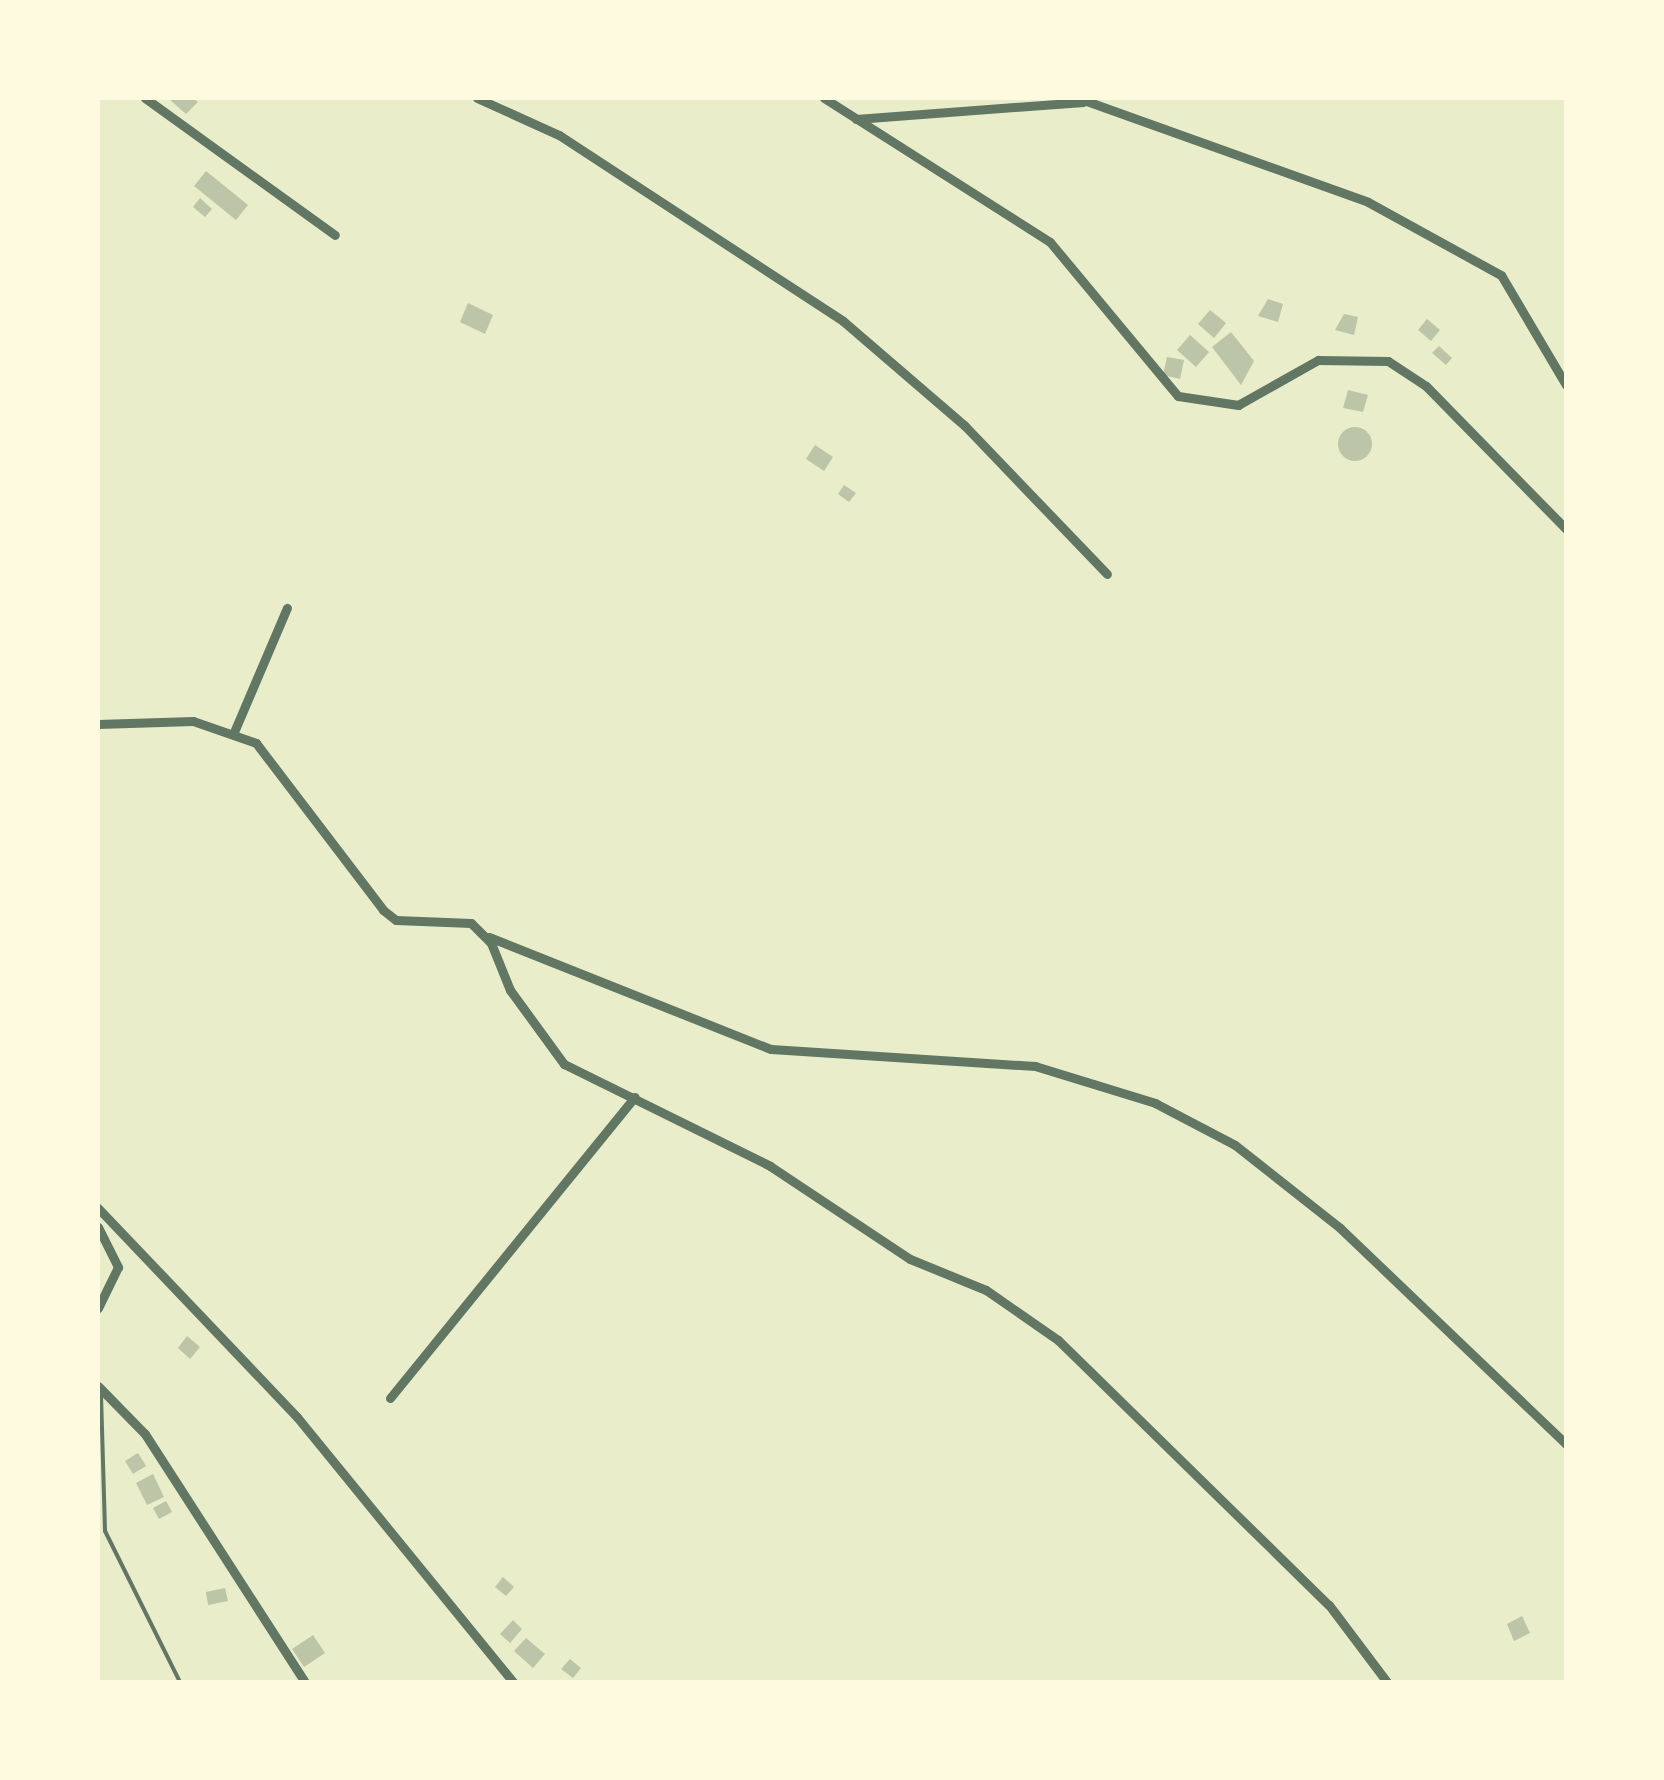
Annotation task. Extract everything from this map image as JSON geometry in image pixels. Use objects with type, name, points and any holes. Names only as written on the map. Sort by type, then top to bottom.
[{"type":"street","points":[[146,98],[335,235]]},
{"type":"street","points":[[477,98],[559,134],[843,321],[954,415],[1106,574]]},
{"type":"street","points":[[824,98],[1050,242],[1178,396],[1238,405],[1318,360],[1388,361],[1426,386],[1566,529]]},
{"type":"street","points":[[856,119],[1082,100],[1368,202],[1501,275],[1566,385]]},
{"type":"street","points":[[234,732],[287,608]]},
{"type":"street","points":[[98,724],[193,721],[234,732],[286,771],[383,910],[396,920],[471,923],[482,934],[564,1064],[770,1166],[910,1259],[986,1290],[1058,1340],[1329,1606],[1387,1682]]},
{"type":"street","points":[[482,934],[770,1049],[1035,1066],[1155,1104],[1234,1145],[1340,1228],[1566,1444]]},
{"type":"street","points":[[390,1398],[635,1097]]},
{"type":"street","points":[[98,1208],[298,1418],[513,1682]]},
{"type":"street","points":[[98,1226],[118,1267],[98,1308]]},
{"type":"street","points":[[99,1388],[145,1434],[305,1682]]},
{"type":"lane","points":[[99,1388],[105,1532],[180,1682]]},
{"type":"building","points":[[168,98],[193,98],[198,102],[186,114]]},
{"type":"building","points":[[206,171],[248,205],[236,220],[194,186]]},
{"type":"building","points":[[200,198],[212,209],[205,217],[193,207]]},
{"type":"building","points":[[1268,299],[1283,304],[1278,322],[1258,316]]},
{"type":"building","points":[[468,303],[493,315],[485,334],[460,322]]},
{"type":"building","points":[[1210,310],[1226,323],[1214,338],[1198,324]]},
{"type":"building","points":[[1344,314],[1358,317],[1354,335],[1335,330]]},
{"type":"building","points":[[1427,319],[1440,330],[1431,341],[1418,330]]},
{"type":"building","points":[[1231,332],[1254,361],[1241,385],[1212,347]]},
{"type":"building","points":[[1190,335],[1209,352],[1196,367],[1177,350]]},
{"type":"building","points":[[1439,346],[1452,358],[1446,365],[1432,353]]},
{"type":"building","points":[[1167,357],[1184,360],[1180,379],[1163,375]]},
{"type":"building","points":[[1348,390],[1368,395],[1363,412],[1343,408]]},
{"type":"building","points":[[1355,427],[1367,432],[1372,444],[1367,456],[1355,461],[1343,456],[1338,444],[1343,432]]},
{"type":"building","points":[[815,445],[833,457],[824,471],[806,459]]},
{"type":"building","points":[[844,485],[856,493],[849,502],[838,494]]},
{"type":"building","points":[[187,1336],[200,1347],[190,1359],[178,1348]]},
{"type":"building","points":[[138,1453],[146,1466],[133,1474],[125,1461]]},
{"type":"building","points":[[153,1474],[164,1497],[147,1505],[136,1483]]},
{"type":"building","points":[[166,1501],[172,1512],[159,1519],[153,1508]]},
{"type":"building","points":[[503,1577],[514,1587],[506,1596],[495,1587]]},
{"type":"building","points":[[225,1588],[228,1601],[208,1605],[206,1592]]},
{"type":"building","points":[[1522,1616],[1530,1633],[1514,1641],[1507,1624]]},
{"type":"building","points":[[513,1620],[522,1629],[510,1643],[500,1634]]},
{"type":"building","points":[[313,1635],[325,1653],[304,1667],[292,1649]]},
{"type":"building","points":[[526,1638],[545,1654],[533,1668],[514,1651]]},
{"type":"building","points":[[570,1659],[581,1668],[573,1678],[561,1669]]}]
